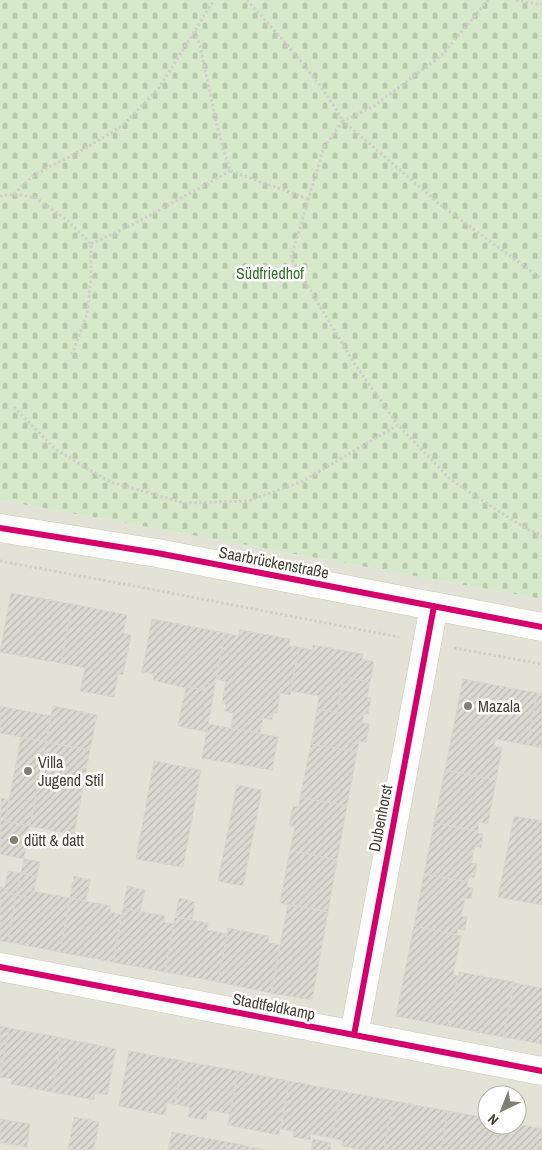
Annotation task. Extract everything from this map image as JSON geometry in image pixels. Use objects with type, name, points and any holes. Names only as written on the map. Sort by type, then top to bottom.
[{"type":"street","name":"Saarbrückenstraße","points":[[0,528],[157,553],[542,627]]},
{"type":"street","name":"Dubenhorst","points":[[354,1035],[434,606]]},
{"type":"street","name":"Stadtfeldkamp","points":[[0,967],[542,1071]]},
{"type":"path","points":[[14,194],[34,175],[84,149],[122,126],[159,88],[214,0]]},
{"type":"path","points":[[247,0],[329,96],[344,121],[443,207],[542,279]]},
{"type":"path","points":[[488,0],[442,55],[374,106],[344,121],[324,147],[291,258],[354,363],[398,425],[451,480],[525,528],[542,536]]},
{"type":"path","points":[[516,0],[542,4]]},
{"type":"path","points":[[195,31],[218,130],[230,171]]},
{"type":"path","points":[[91,244],[134,224],[230,171],[309,199]]},
{"type":"path","points":[[0,196],[14,194],[36,198],[67,220],[91,244],[91,279],[87,314],[72,354]]},
{"type":"path","points":[[14,407],[55,448],[110,482],[185,503],[248,501],[301,482],[398,425]]},
{"type":"path","points":[[0,561],[542,664]]},
{"type":"shaded area","points":[[0,500],[542,599],[542,1150],[0,1150]]},
{"type":"green space","name":"Südfriedhof","points":[[0,0],[542,0],[542,599],[0,500]]},
{"type":"building","points":[[11,593],[72,604],[61,663],[0,652]]},
{"type":"building","points":[[72,604],[127,615],[123,633],[131,635],[123,675],[118,674],[114,697],[80,691],[85,668],[61,663]]},
{"type":"building","points":[[152,619],[225,633],[215,685],[205,683],[204,690],[186,686],[185,688],[153,680],[154,674],[142,672]]},
{"type":"building","points":[[240,630],[290,639],[289,646],[299,647],[290,695],[280,693],[277,713],[273,712],[272,720],[263,718],[260,733],[231,728],[233,713],[225,711],[226,704],[222,703],[226,681],[216,679],[225,633],[239,636]]},
{"type":"building","points":[[313,645],[363,654],[362,659],[374,662],[370,682],[344,677],[337,713],[317,709],[319,696],[291,691],[299,647],[312,650]]},
{"type":"building","points":[[344,677],[370,682],[367,697],[371,698],[368,714],[364,714],[362,723],[369,724],[366,743],[359,741],[357,752],[311,744],[317,709],[337,713]]},
{"type":"building","points":[[463,679],[537,693],[527,745],[496,739],[494,746],[502,748],[496,780],[445,770]]},
{"type":"building","points":[[205,683],[215,685],[207,732],[178,726],[186,686],[204,690]]},
{"type":"building","points":[[537,693],[542,694],[542,748],[527,745]]},
{"type":"building","points":[[0,706],[51,716],[46,742],[0,733]]},
{"type":"building","points":[[53,706],[97,715],[90,750],[46,742]]},
{"type":"building","points":[[208,724],[278,737],[272,770],[202,758]]},
{"type":"building","name":"Villa Jugend Stil","points":[[21,737],[46,742],[30,826],[5,822]]},
{"type":"building","points":[[46,742],[90,750],[74,835],[30,826]]},
{"type":"building","points":[[311,744],[357,752],[347,806],[300,797]]},
{"type":"building","points":[[154,761],[201,770],[183,867],[136,859]]},
{"type":"building","points":[[445,770],[496,780],[488,824],[479,822],[478,831],[434,823]]},
{"type":"building","points":[[237,785],[262,790],[243,886],[218,881]]},
{"type":"building","points":[[300,797],[347,806],[337,860],[290,850],[295,827],[289,825],[293,806],[299,807]]},
{"type":"building","name":"dütt & datt","points":[[1,798],[9,800],[5,822],[30,826],[24,859],[0,854]]},
{"type":"building","points":[[514,816],[542,821],[542,905],[498,897]]},
{"type":"building","points":[[434,823],[478,831],[477,833],[483,834],[481,848],[475,846],[471,863],[477,864],[474,878],[468,877],[468,882],[424,874]]},
{"type":"building","points":[[290,850],[337,860],[328,912],[280,903]]},
{"type":"building","points":[[24,859],[40,862],[37,876],[21,873]]},
{"type":"building","points":[[8,871],[21,873],[16,895],[4,892]]},
{"type":"building","points":[[21,873],[37,876],[34,891],[26,890],[25,897],[16,895]]},
{"type":"building","points":[[424,874],[468,882],[467,887],[473,888],[471,899],[465,898],[461,916],[467,917],[465,930],[458,929],[457,935],[414,926]]},
{"type":"building","points":[[74,876],[90,880],[86,901],[70,898]]},
{"type":"building","points":[[127,886],[145,890],[140,912],[123,908]]},
{"type":"building","points":[[0,887],[5,888],[4,892],[16,895],[8,942],[0,941]]},
{"type":"building","points":[[26,890],[70,898],[60,952],[8,942],[16,895],[25,897]]},
{"type":"building","points":[[70,898],[111,906],[110,912],[122,915],[113,962],[60,952]]},
{"type":"building","points":[[179,898],[195,902],[192,920],[175,917]]},
{"type":"building","points":[[288,904],[328,912],[312,1000],[271,993]]},
{"type":"building","points":[[123,908],[165,916],[164,922],[174,924],[165,972],[113,962]]},
{"type":"building","points":[[175,917],[208,923],[207,930],[227,934],[218,982],[165,972]]},
{"type":"building","points":[[414,926],[461,936],[453,975],[458,976],[448,1026],[396,1016]]},
{"type":"building","points":[[228,928],[269,936],[268,943],[280,945],[271,993],[218,982]]},
{"type":"building","points":[[459,972],[514,982],[503,1037],[448,1026]]},
{"type":"building","points":[[514,983],[542,988],[542,1044],[503,1037]]},
{"type":"building","points":[[0,1026],[9,1028],[0,1075]]},
{"type":"building","points":[[9,1028],[62,1038],[52,1092],[11,1084],[12,1079],[0,1077]]},
{"type":"building","points":[[62,1038],[116,1049],[107,1095],[95,1093],[94,1100],[52,1092]]},
{"type":"building","points":[[129,1051],[183,1061],[175,1104],[167,1103],[165,1115],[119,1106]]},
{"type":"building","points":[[183,1061],[238,1071],[230,1114],[208,1110],[206,1120],[188,1117],[190,1107],[175,1104]]},
{"type":"building","points":[[238,1071],[289,1081],[279,1135],[228,1125]]},
{"type":"building","points":[[289,1081],[341,1091],[332,1138],[311,1134],[310,1140],[293,1137],[294,1131],[281,1129]]},
{"type":"building","points":[[341,1091],[393,1101],[384,1150],[363,1150],[342,1146],[343,1141],[332,1138]]},
{"type":"building","points":[[393,1101],[448,1111],[441,1150],[384,1150]]},
{"type":"building","points":[[448,1111],[477,1116],[477,1135],[497,1135],[494,1150],[441,1150]]},
{"type":"building","points":[[74,1117],[99,1122],[94,1150],[68,1150]]},
{"type":"building","points":[[0,1119],[30,1124],[27,1147],[0,1143]]},
{"type":"building","points":[[527,1126],[542,1129],[542,1150],[494,1150],[497,1135],[527,1135]]},
{"type":"building","points":[[172,1132],[227,1142],[226,1150],[168,1150]]},
{"type":"building","points":[[313,1139],[331,1143],[330,1150],[311,1150]]},
{"type":"building","points":[[227,1142],[265,1150],[226,1150]]},
{"type":"cycle path","points":[[0,528],[157,553],[542,627]]},
{"type":"cycle path","points":[[354,1035],[434,606]]},
{"type":"cycle path","points":[[0,967],[542,1071]]},
{"type":"place","name":"Mazala","points":[[468,706]]},
{"type":"place","name":"Villa Jugend Stil","points":[[28,771]]},
{"type":"place","name":"dütt & datt","points":[[14,840]]}]
